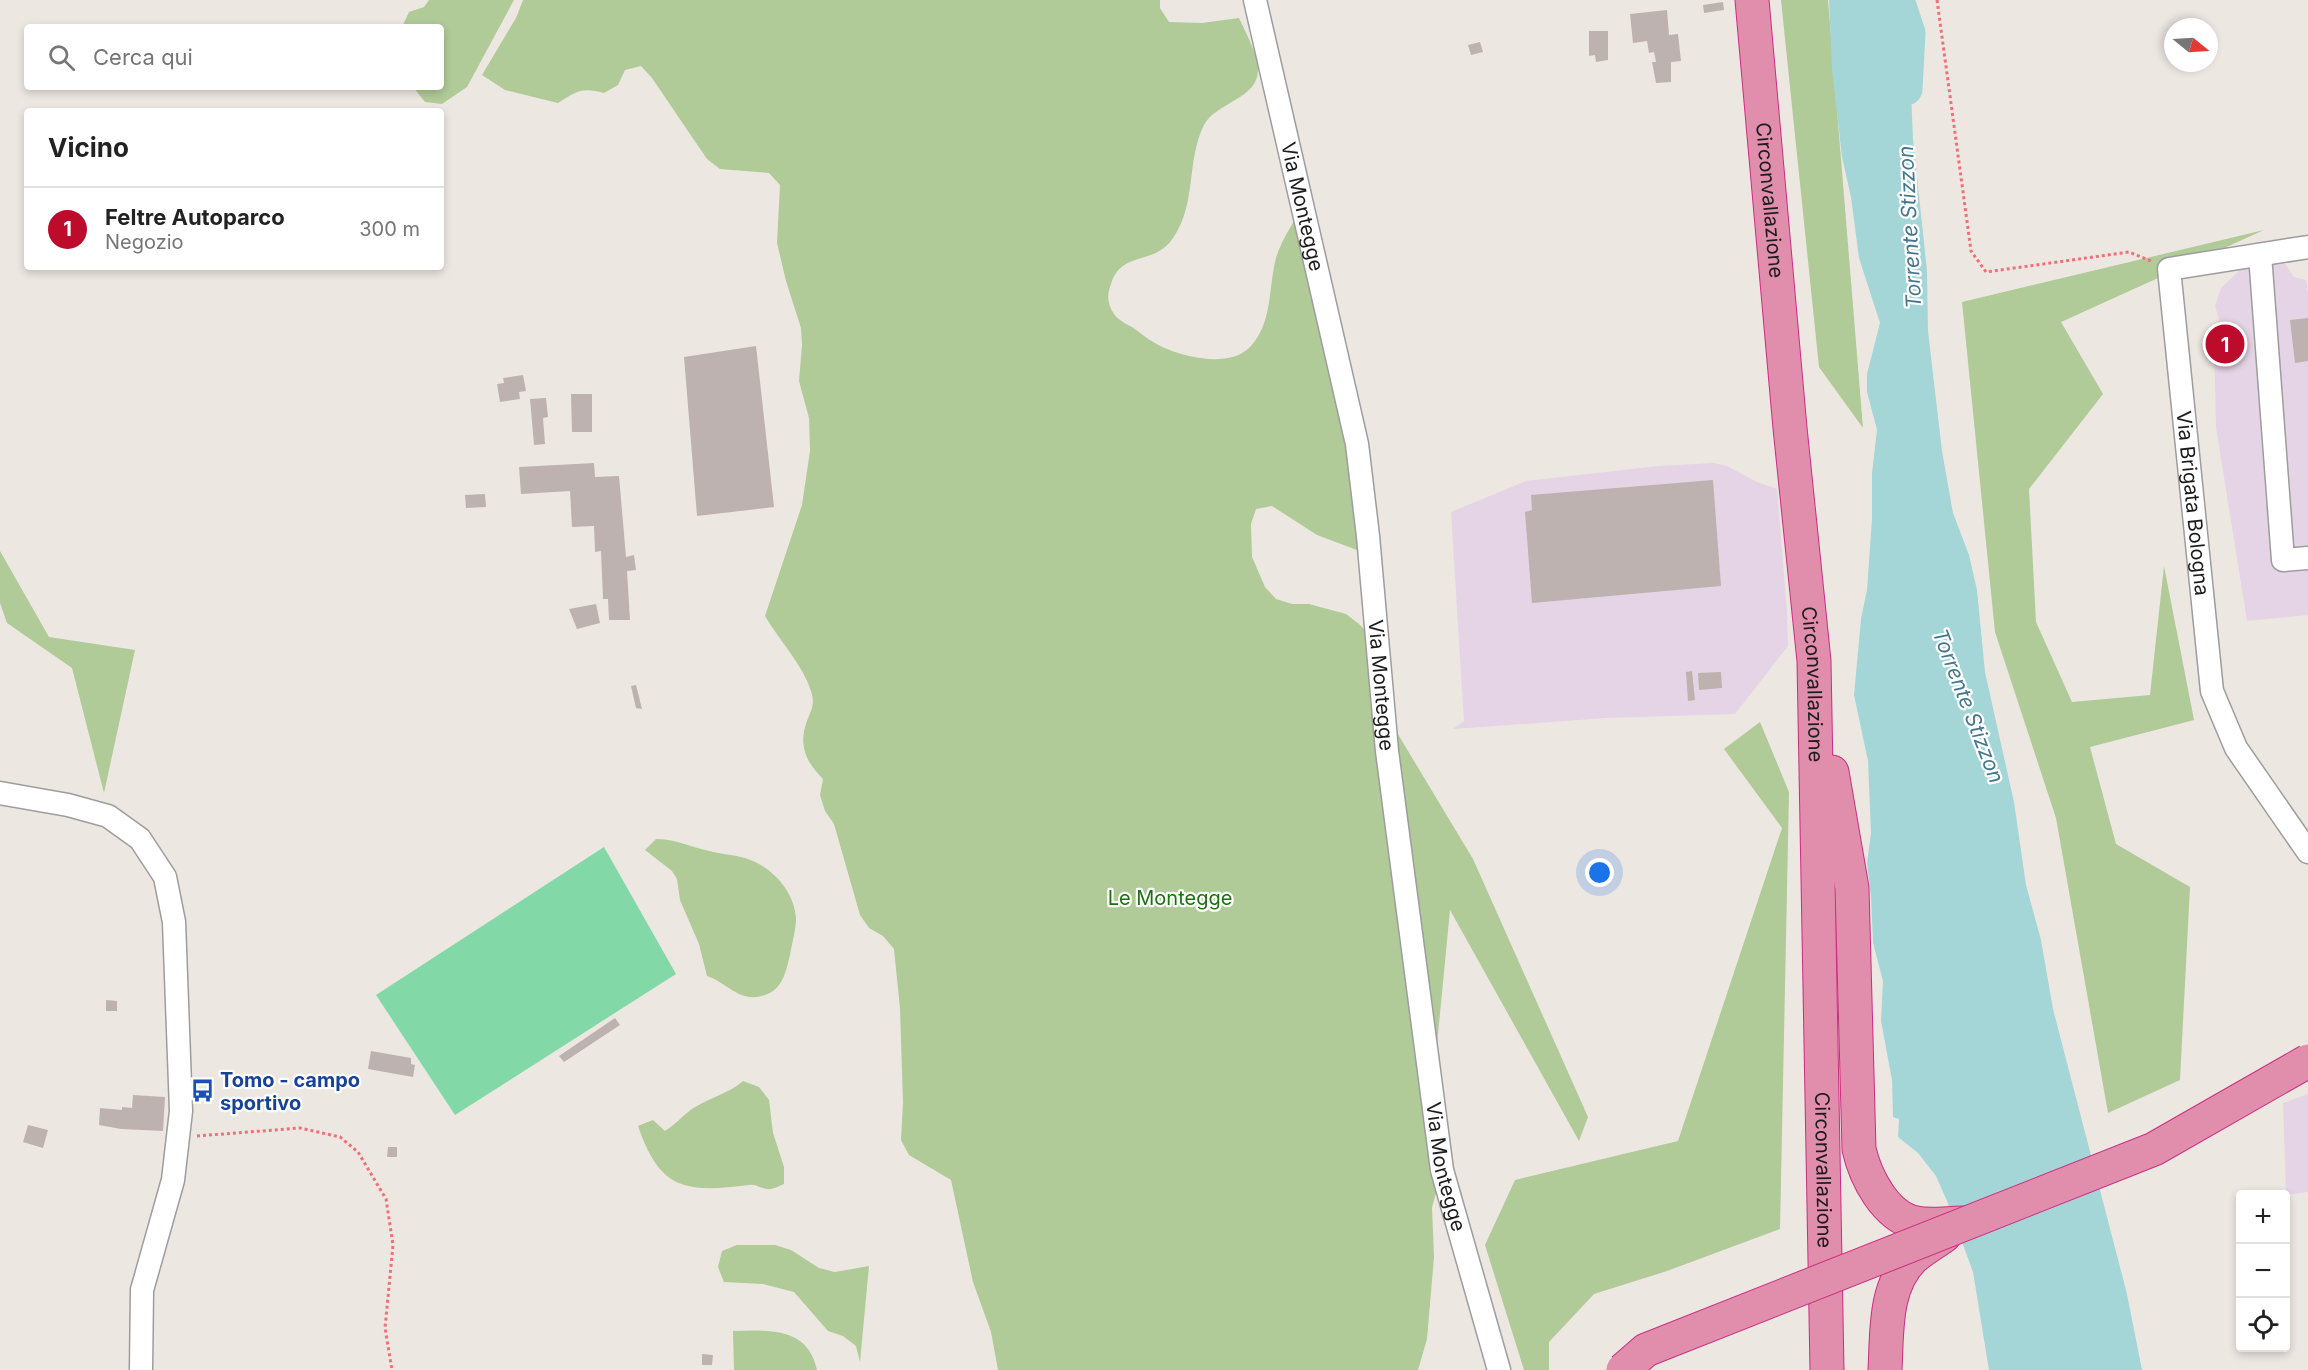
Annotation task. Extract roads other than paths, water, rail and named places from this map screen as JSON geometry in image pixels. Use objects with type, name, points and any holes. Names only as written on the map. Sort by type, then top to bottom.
[{"type":"highway","name":"Circonvallazione","points":[[1752,0],[1790,428],[1814,661],[1827,1370]]},
{"type":"highway","points":[[1814,661],[1852,888],[1859,1149],[1863,1168],[1871,1184],[1902,1217],[1916,1223],[1962,1223]]},
{"type":"highway","points":[[1623,1370],[1646,1350],[1962,1223],[2154,1149],[2308,1061]]},
{"type":"highway","points":[[1885,1370],[1887,1317],[1896,1278],[1913,1258],[1962,1223]]},
{"type":"street","name":"Via Montegge","points":[[1255,0],[1357,444],[1368,536],[1387,751],[1442,1170],[1499,1370]]},
{"type":"street","points":[[2308,247],[2260,255],[2283,560],[2308,558]]},
{"type":"street","name":"Via Brigata Bologna","points":[[2260,255],[2169,269],[2212,691],[2236,748],[2308,852]]},
{"type":"street","points":[[0,794],[68,805],[108,816],[141,839],[165,877],[174,922],[181,1111],[173,1180],[142,1290],[141,1370]]},
{"type":"water","points":[[1829,0],[1907,0],[1913,139],[1927,271],[1928,331],[1942,451],[1953,513],[1969,555],[1977,590],[1985,672],[2014,802],[2026,885],[2041,940],[2053,1009],[2127,1294],[2142,1370],[1989,1370],[1973,1272],[1947,1201],[1936,1176],[1918,1153],[1898,1137],[1899,1119],[1893,1117],[1892,1080],[1881,1021],[1883,981],[1873,943],[1867,863],[1871,833],[1868,761],[1854,695],[1861,619],[1867,590],[1872,519],[1872,473],[1877,430],[1867,392],[1867,374],[1880,323],[1859,258],[1851,197],[1842,157],[1832,69]]},
{"type":"waterway","name":"Torrente Stizzon","points":[[1898,0],[1909,33],[1906,89]]},
{"type":"place","name":"Feltre Autoparco","points":[[2225,344]]},
{"type":"place","name":"Tomo - campo sportivo","points":[[202,1091]]},
{"type":"park label","name":"Le Montegge","points":[[1170,898]]}]
